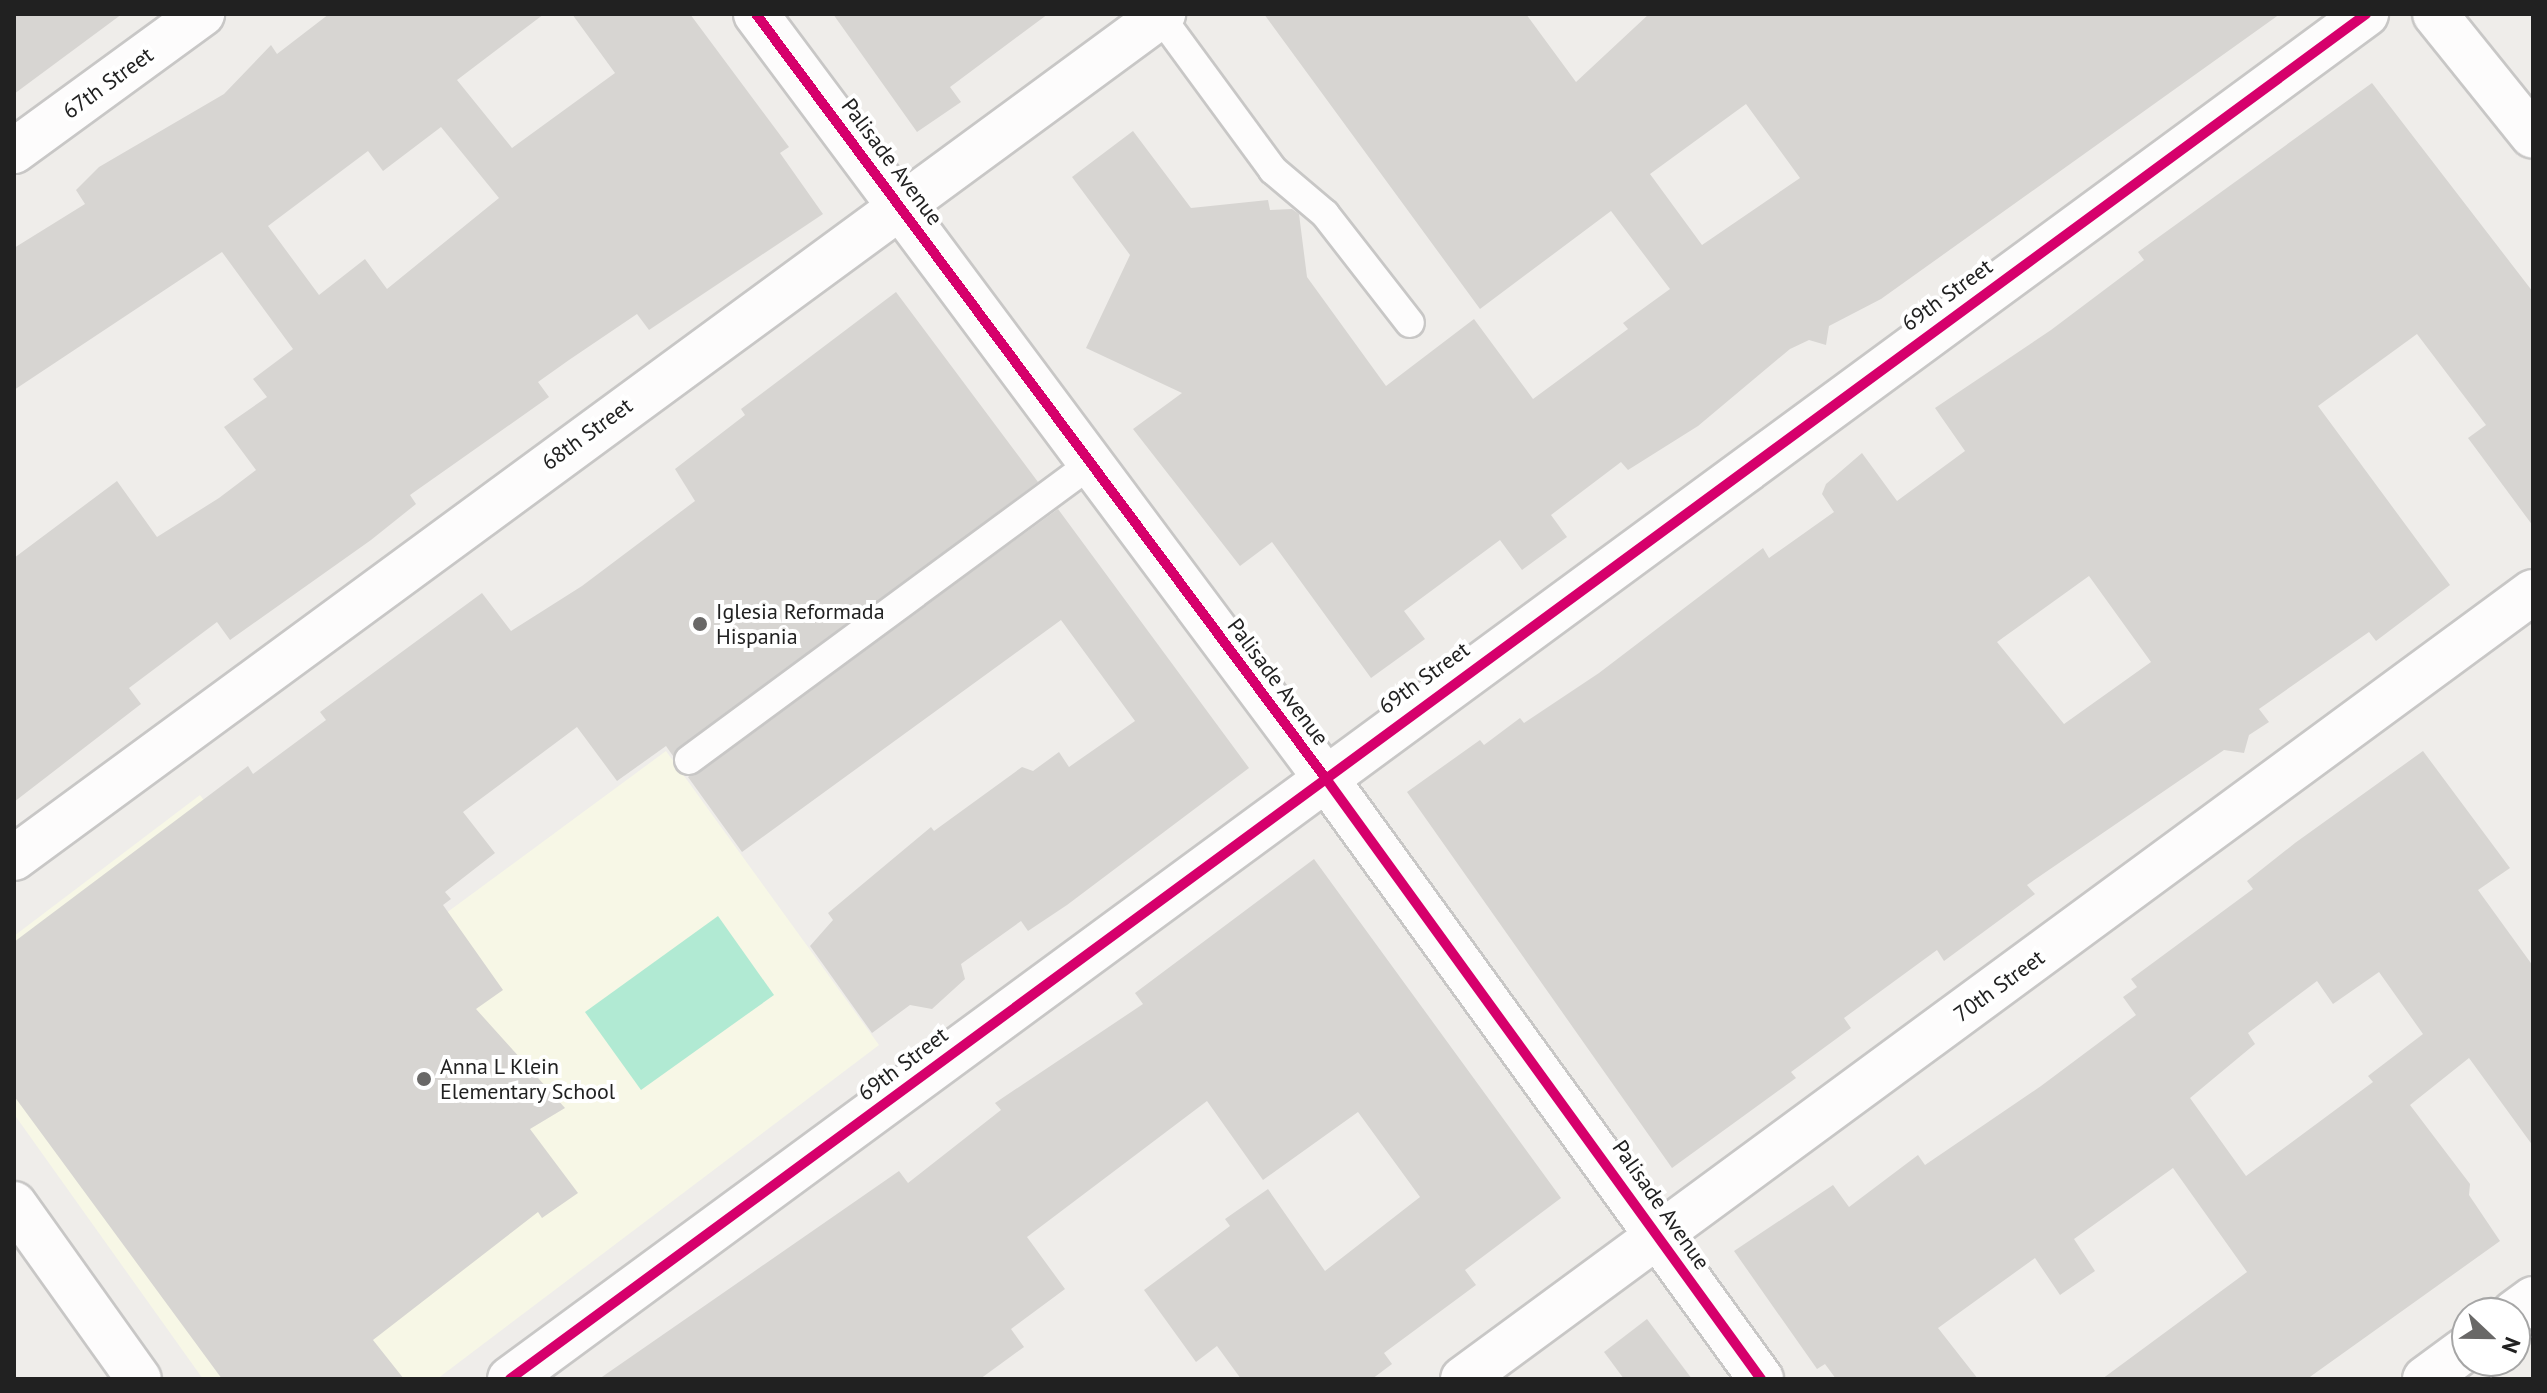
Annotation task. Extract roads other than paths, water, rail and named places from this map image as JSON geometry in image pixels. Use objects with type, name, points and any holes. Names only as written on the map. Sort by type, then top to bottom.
[{"type":"street","name":"Palisade Avenue","points":[[756,14],[1324,776],[1661,1235],[1761,1379]]},
{"type":"street","name":"69th Street","points":[[510,1379],[1324,776],[2366,14]]},
{"type":"street","points":[[2435,14],[2533,136]]},
{"type":"street","name":"68th Street","points":[[14,858],[898,204],[1161,15]]},
{"type":"street","name":"67th Street","points":[[14,151],[192,17]]},
{"type":"street","name":"70th Street","points":[[1463,1379],[2533,592]]},
{"type":"street","points":[[14,1204],[139,1379]]},
{"type":"street","points":[[2425,1379],[2451,1360]]},
{"type":"lane","points":[[1161,15],[1273,170],[1325,214],[1410,323]]},
{"type":"lane","points":[[689,760],[1091,464]]},
{"type":"place","name":"Iglesia Reformada Hispania","points":[[700,624]]},
{"type":"place","name":"Anna L Klein Elementary School","points":[[424,1079]]}]
